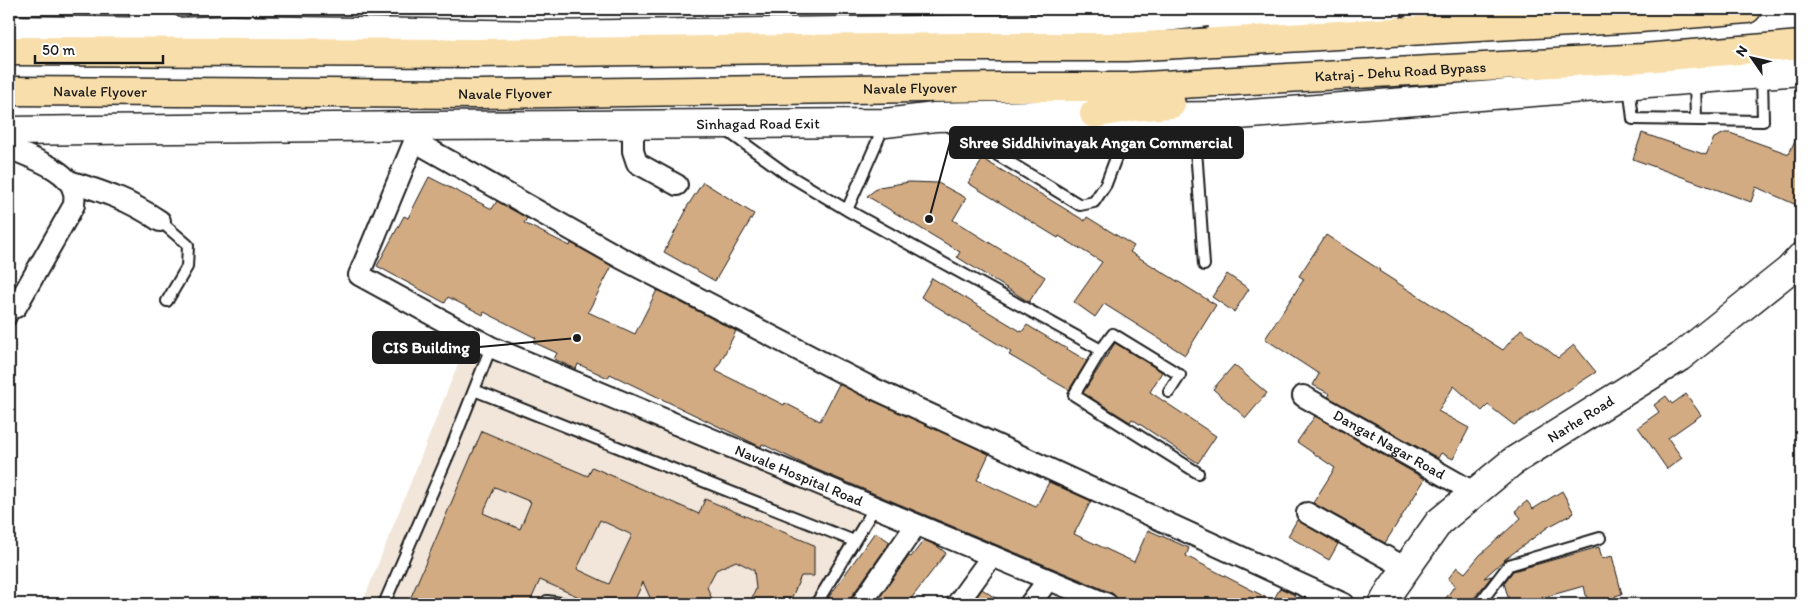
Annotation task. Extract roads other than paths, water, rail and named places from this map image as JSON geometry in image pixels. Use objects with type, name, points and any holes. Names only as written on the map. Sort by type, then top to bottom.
[{"type":"highway","points":[[9,51],[477,53],[959,47],[1126,47],[1500,26],[1606,14],[1747,9]]},
{"type":"highway","name":"Katraj - Dehu Road Bypass","points":[[1000,87],[1128,88],[1643,58],[1801,45]]},
{"type":"highway","points":[[1094,114],[1131,107],[1274,93],[1311,87],[1342,75]]},
{"type":"highway","name":"Navale Flyover","points":[[9,91],[477,94],[1000,87]]},
{"type":"street","points":[[142,9],[145,13],[175,32]]},
{"type":"street","points":[[9,30],[175,32],[231,30],[543,35],[1045,19],[1067,28],[1192,11],[1234,9]]},
{"type":"street","points":[[1196,43],[1268,22],[1337,10],[1389,9]]},
{"type":"street","points":[[1418,9],[1449,11],[1500,26]]},
{"type":"street","name":"Sinhagad Road Exit","points":[[9,131],[417,133],[633,124],[885,123],[935,117],[1094,114],[1131,117],[1226,116],[1801,71]]},
{"type":"street","points":[[633,124],[633,151],[637,163],[677,185]]},
{"type":"street","points":[[417,133],[621,258],[866,385],[1344,604]]},
{"type":"street","name":"Navale Hospital Road","points":[[417,133],[359,275],[491,347],[1107,604]]},
{"type":"street","points":[[9,148],[59,172],[69,181],[105,192],[138,206],[160,221]]},
{"type":"street","points":[[13,314],[74,205],[74,193],[69,181]]},
{"type":"street","name":"Narhe Road","points":[[1383,604],[1390,591],[1439,522],[1512,462],[1680,357],[1800,260]]},
{"type":"street","name":"Dangat Nagar Road","points":[[1303,396],[1475,493]]},
{"type":"street","points":[[1307,513],[1406,568]]},
{"type":"street","points":[[860,604],[916,524]]},
{"type":"street","points":[[957,604],[992,556]]},
{"type":"street","points":[[1030,604],[1048,580]]},
{"type":"lane","points":[[1629,84],[1633,119],[1763,122],[1762,74]]},
{"type":"lane","points":[[1695,79],[1696,120]]},
{"type":"lane","points":[[1192,116],[1204,265]]},
{"type":"lane","points":[[935,117],[1080,205],[1094,202],[1106,184],[1131,117]]},
{"type":"lane","points":[[847,210],[885,123]]},
{"type":"lane","points":[[717,124],[785,173],[847,210],[1101,350]]},
{"type":"lane","points":[[160,221],[188,245],[187,267],[167,301]]},
{"type":"lane","points":[[1169,392],[1180,375],[1113,334],[1074,395],[1198,473]]},
{"type":"lane","points":[[384,604],[450,451],[491,347]]},
{"type":"lane","points":[[474,390],[854,541]]},
{"type":"lane","points":[[816,604],[875,507]]},
{"type":"lane","points":[[1479,604],[1509,565],[1600,538]]},
{"type":"lane","points":[[544,604],[547,601],[568,604]]},
{"type":"place","name":"Shree Siddhivinayak Angan Commercial","points":[[929,219]]},
{"type":"place","name":"CIS Building","points":[[577,338]]}]
